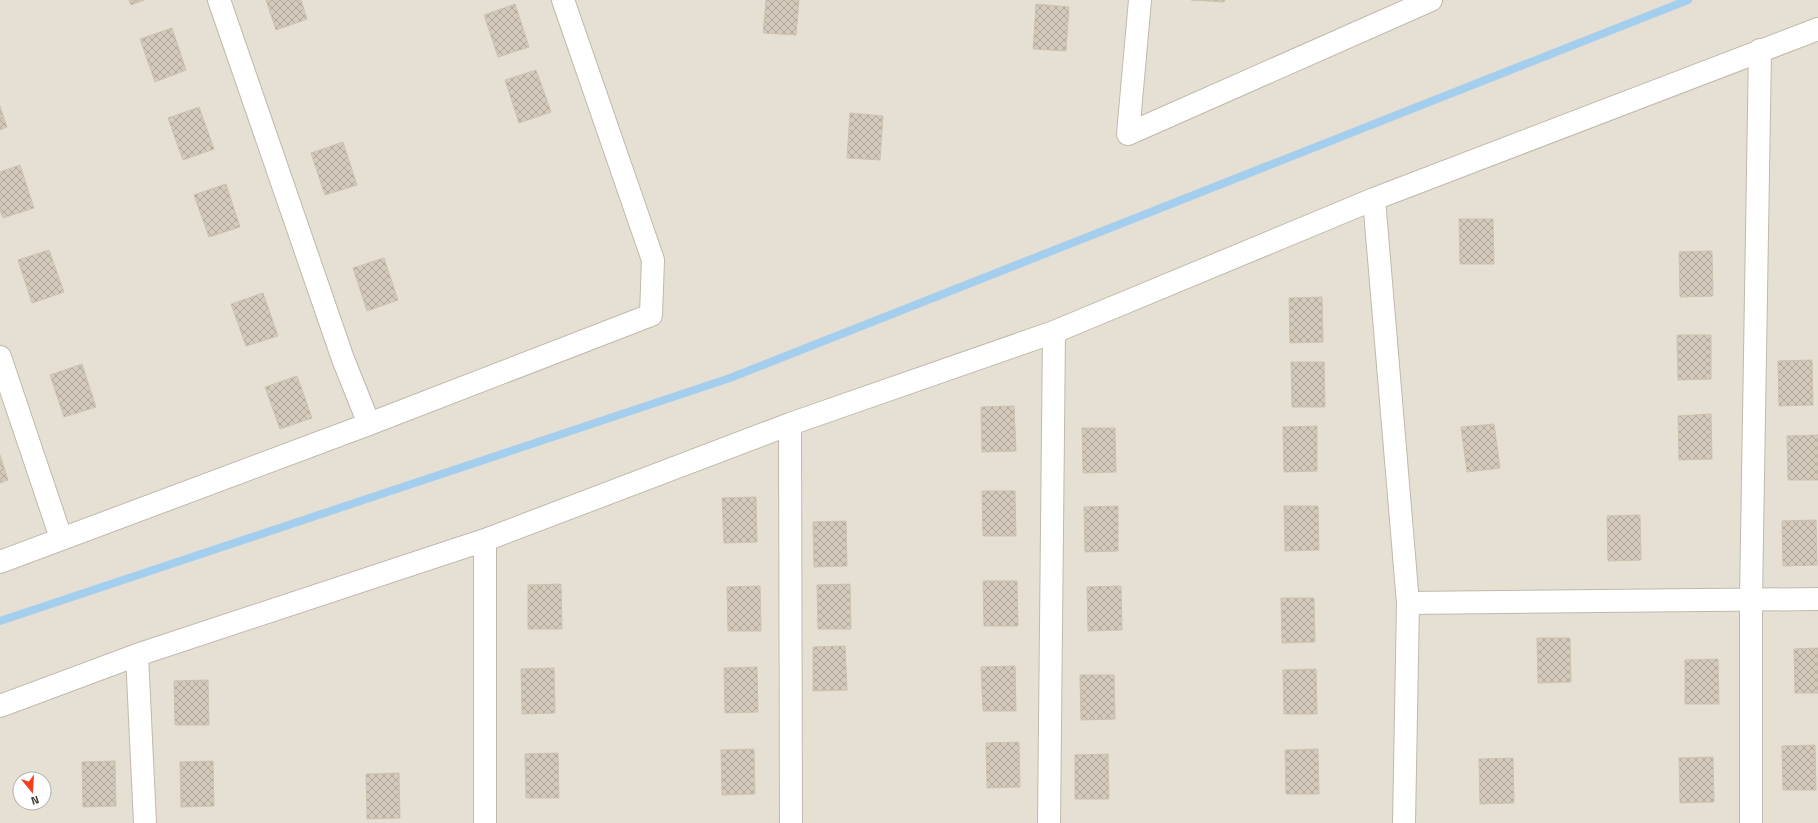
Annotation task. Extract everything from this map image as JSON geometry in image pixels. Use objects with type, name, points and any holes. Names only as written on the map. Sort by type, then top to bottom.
[{"type":"street","points":[[219,0],[342,359],[368,424]]},
{"type":"street","points":[[0,562],[368,424],[651,315],[653,260],[563,0]]},
{"type":"street","points":[[1140,0],[1128,134],[1431,0]]},
{"type":"street","points":[[0,706],[138,655],[485,540],[790,424],[1054,332],[1374,199],[1818,28]]},
{"type":"street","points":[[1751,823],[1751,599],[1760,50]]},
{"type":"street","points":[[1374,199],[1408,603],[1404,823]]},
{"type":"street","points":[[1049,823],[1054,332]]},
{"type":"street","points":[[0,357],[61,538]]},
{"type":"street","points":[[790,424],[791,823]]},
{"type":"street","points":[[485,540],[485,823]]},
{"type":"street","points":[[1408,603],[1818,599]]},
{"type":"street","points":[[138,655],[144,823]]},
{"type":"shaded area","points":[[0,0],[1818,0],[1818,823],[0,823]]},
{"type":"building","points":[[129,0],[144,0],[131,5]]},
{"type":"building","points":[[266,0],[301,0],[307,19],[276,30]]},
{"type":"building","points":[[766,0],[799,0],[796,35],[763,33]]},
{"type":"building","points":[[1191,0],[1225,0],[1224,2]]},
{"type":"building","points":[[515,4],[529,47],[498,57],[484,15]]},
{"type":"building","points":[[1036,4],[1069,7],[1066,51],[1033,49]]},
{"type":"building","points":[[172,28],[186,70],[155,82],[140,39]]},
{"type":"building","points":[[536,70],[551,112],[519,123],[505,80]]},
{"type":"building","points":[[0,106],[7,127],[0,130]]},
{"type":"building","points":[[199,107],[214,149],[183,160],[168,118]]},
{"type":"building","points":[[850,113],[883,116],[880,160],[847,158]]},
{"type":"building","points":[[343,142],[357,185],[325,195],[311,153]]},
{"type":"building","points":[[20,165],[34,208],[3,218],[0,210],[0,172]]},
{"type":"building","points":[[226,184],[240,227],[209,237],[194,195]]},
{"type":"building","points":[[1459,219],[1493,219],[1494,264],[1460,264]]},
{"type":"building","points":[[49,250],[64,292],[32,303],[18,260]]},
{"type":"building","points":[[1712,251],[1713,296],[1680,297],[1679,252]]},
{"type":"building","points":[[384,258],[398,300],[367,311],[353,268]]},
{"type":"building","points":[[263,293],[278,336],[246,346],[231,304]]},
{"type":"building","points":[[1322,297],[1323,342],[1290,343],[1289,298]]},
{"type":"building","points":[[1677,335],[1711,335],[1711,379],[1678,380]]},
{"type":"building","points":[[1812,360],[1813,405],[1779,406],[1778,361]]},
{"type":"building","points":[[1291,362],[1324,362],[1325,407],[1292,407]]},
{"type":"building","points":[[82,364],[96,407],[64,417],[50,375]]},
{"type":"building","points":[[297,376],[312,418],[280,429],[265,387]]},
{"type":"building","points":[[1014,406],[1016,451],[982,452],[981,407]]},
{"type":"building","points":[[1711,414],[1712,459],[1679,460],[1678,416]]},
{"type":"building","points":[[1494,424],[1500,468],[1467,472],[1461,427]]},
{"type":"building","points":[[1317,426],[1317,471],[1284,472],[1283,427]]},
{"type":"building","points":[[1082,428],[1115,428],[1116,472],[1083,473]]},
{"type":"building","points":[[1818,435],[1818,480],[1788,480],[1787,436]]},
{"type":"building","points":[[0,455],[8,480],[0,483]]},
{"type":"building","points":[[982,491],[1015,491],[1016,536],[983,536]]},
{"type":"building","points":[[756,497],[757,542],[724,543],[722,498]]},
{"type":"building","points":[[1118,506],[1118,551],[1085,552],[1084,507]]},
{"type":"building","points":[[1284,506],[1318,506],[1319,550],[1285,551]]},
{"type":"building","points":[[1640,515],[1641,560],[1608,561],[1607,516]]},
{"type":"building","points":[[1816,520],[1817,565],[1783,566],[1782,521]]},
{"type":"building","points":[[846,521],[847,566],[814,567],[813,522]]},
{"type":"building","points":[[983,581],[1017,581],[1018,626],[984,626]]},
{"type":"building","points":[[561,584],[562,629],[528,629],[528,585]]},
{"type":"building","points":[[850,584],[851,629],[818,629],[817,585]]},
{"type":"building","points":[[760,586],[761,631],[728,631],[727,587]]},
{"type":"building","points":[[1121,586],[1122,630],[1088,631],[1087,587]]},
{"type":"building","points":[[1281,598],[1314,598],[1315,642],[1282,643]]},
{"type":"building","points":[[1537,638],[1570,638],[1571,682],[1538,683]]},
{"type":"building","points":[[845,646],[847,690],[813,691],[813,647]]},
{"type":"building","points":[[1818,648],[1818,693],[1795,693],[1794,649]]},
{"type":"building","points":[[1718,659],[1719,704],[1685,704],[1685,660]]},
{"type":"building","points":[[1015,666],[1016,711],[983,711],[981,667]]},
{"type":"building","points":[[757,667],[758,712],[725,713],[724,668]]},
{"type":"building","points":[[554,668],[555,713],[522,714],[521,669]]},
{"type":"building","points":[[1316,669],[1317,714],[1284,714],[1283,670]]},
{"type":"building","points":[[1080,675],[1114,675],[1115,719],[1081,720]]},
{"type":"building","points":[[208,680],[209,725],[175,725],[174,681]]},
{"type":"building","points":[[1019,742],[1020,787],[987,788],[986,743]]},
{"type":"building","points":[[1815,745],[1816,790],[1783,790],[1782,746]]},
{"type":"building","points":[[754,749],[755,794],[722,795],[721,750]]},
{"type":"building","points":[[1318,749],[1319,794],[1286,794],[1285,750]]},
{"type":"building","points":[[558,753],[559,798],[526,798],[525,754]]},
{"type":"building","points":[[1108,754],[1109,799],[1075,799],[1075,755]]},
{"type":"building","points":[[1713,757],[1714,802],[1680,803],[1679,758]]},
{"type":"building","points":[[1513,758],[1514,803],[1480,804],[1479,759]]},
{"type":"building","points":[[115,761],[116,806],[83,807],[82,762]]},
{"type":"building","points":[[213,761],[214,806],[181,807],[180,762]]},
{"type":"building","points":[[399,773],[400,818],[367,819],[366,774]]},
{"type":"waterway","points":[[0,621],[730,378],[1688,0]]}]
